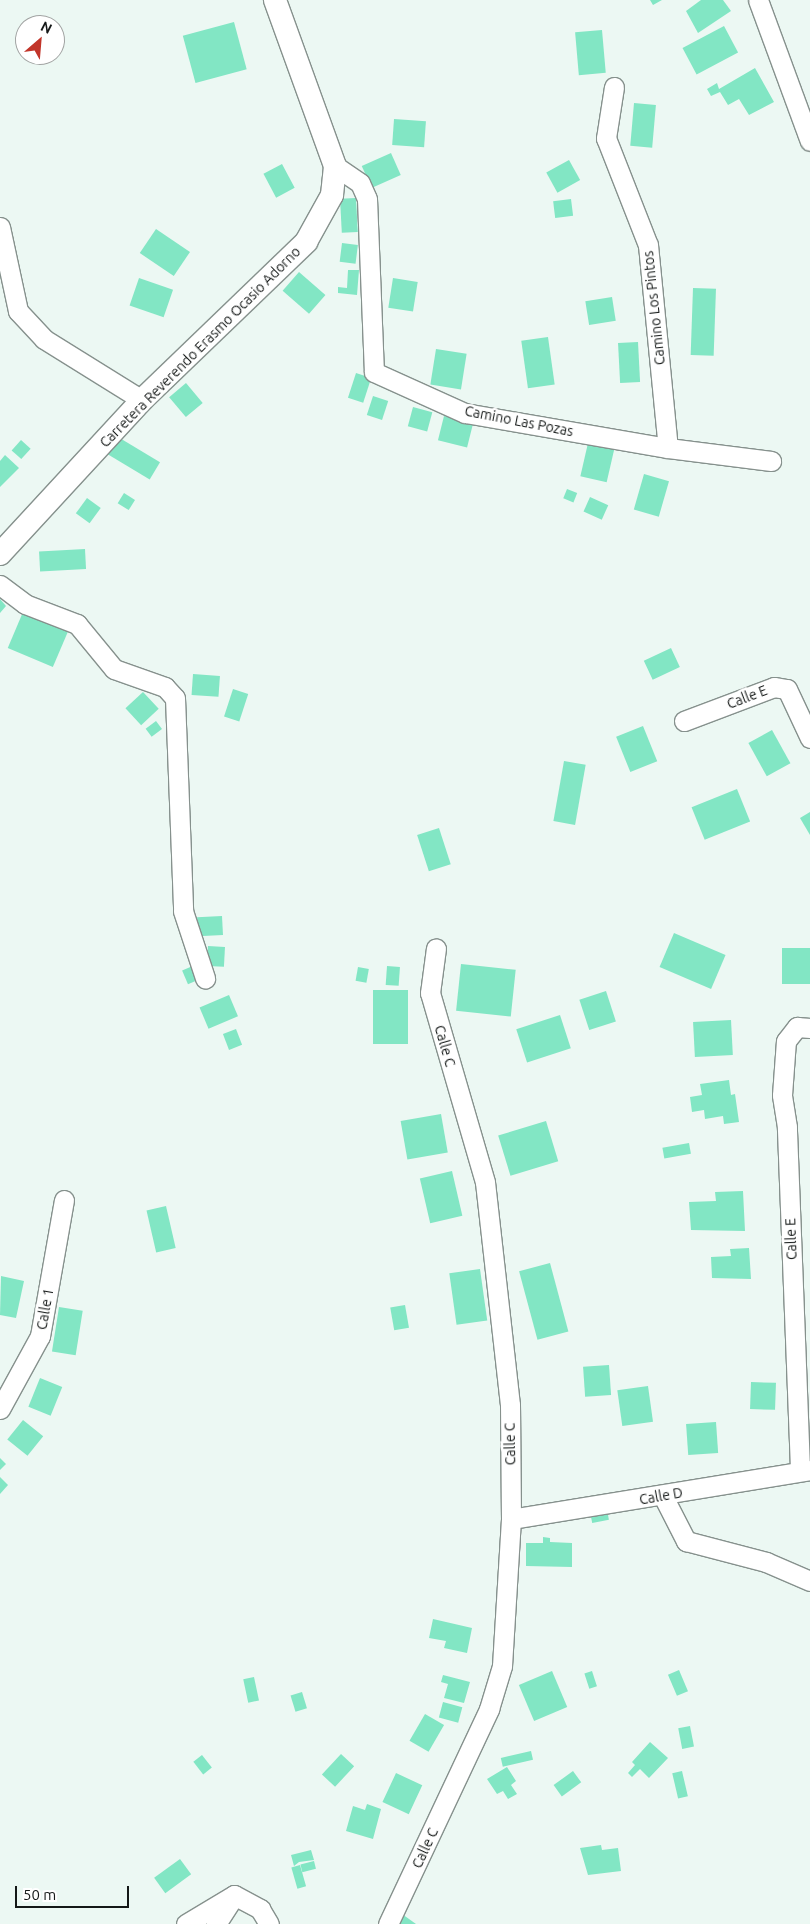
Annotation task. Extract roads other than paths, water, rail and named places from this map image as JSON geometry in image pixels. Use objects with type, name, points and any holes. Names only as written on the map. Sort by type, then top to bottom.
[{"type":"street","name":"Carretera Reverendo Erasmo Ocasio Adorno","points":[[0,554],[142,400],[306,242],[332,195],[335,166],[275,0]]},
{"type":"street","points":[[758,0],[810,140]]},
{"type":"street","name":"Camino Los Pintos","points":[[614,87],[606,138],[648,245],[668,448]]},
{"type":"street","name":"Camino Las Pozas","points":[[335,166],[360,183],[367,199],[374,372],[465,413],[668,448],[772,461]]},
{"type":"street","points":[[0,227],[18,311],[44,338],[142,400]]},
{"type":"street","points":[[0,585],[25,604],[77,624],[114,669],[165,687],[175,698],[183,911],[205,978]]},
{"type":"street","name":"Calle E","points":[[684,721],[774,687],[787,689],[810,738]]},
{"type":"street","name":"Calle C","points":[[388,1924],[489,1709],[502,1666],[511,1519],[510,1405],[484,1182],[430,993],[436,948]]},
{"type":"street","name":"Calle E","points":[[805,1469],[787,1126],[782,1095],[786,1041],[797,1027],[810,1028]]},
{"type":"street","name":"Calle 1","points":[[0,1408],[40,1336],[64,1200]]},
{"type":"street","name":"Calle D","points":[[511,1519],[663,1496],[805,1469]]},
{"type":"street","points":[[663,1496],[686,1541],[766,1562],[810,1581]]},
{"type":"street","points":[[186,1924],[234,1896]]},
{"type":"street","points":[[216,1924],[234,1896]]},
{"type":"street","points":[[234,1896],[260,1908],[269,1924]]}]
